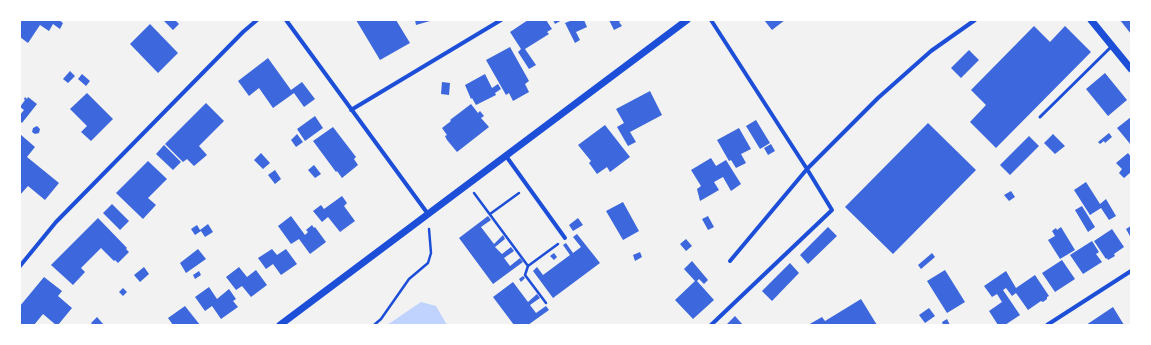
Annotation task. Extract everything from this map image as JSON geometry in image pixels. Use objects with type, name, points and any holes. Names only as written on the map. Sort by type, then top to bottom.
[{"type":"street","points":[[20,266],[56,222],[243,32],[257,20]]},
{"type":"street","points":[[286,20],[428,214]]},
{"type":"street","points":[[351,110],[501,20]]},
{"type":"street","points":[[280,325],[687,20]]},
{"type":"street","points":[[711,20],[832,210],[711,325]]},
{"type":"street","points":[[730,261],[807,169],[878,98],[931,52],[975,20]]},
{"type":"street","points":[[1091,20],[1131,69]]},
{"type":"street","points":[[506,156],[564,238]]},
{"type":"street","points":[[1047,325],[1131,271]]},
{"type":"lane","points":[[1040,117],[1112,46]]},
{"type":"path","points":[[468,185],[528,266]]},
{"type":"path","points":[[490,214],[528,187]]},
{"type":"path","points":[[374,325],[381,319],[409,279],[428,263],[431,253],[428,214]]},
{"type":"path","points":[[546,303],[525,275],[528,266],[564,238]]},
{"type":"water","points":[[421,302],[436,306],[447,325],[387,325]]},
{"type":"building","points":[[20,20],[59,20],[63,23],[60,29],[53,24],[49,31],[40,25],[28,43],[20,37]]},
{"type":"building","points":[[163,20],[175,20],[179,24],[173,30]]},
{"type":"building","points":[[356,20],[396,20],[410,43],[380,60]]},
{"type":"building","points":[[415,20],[429,20],[430,21],[416,25]]},
{"type":"building","points":[[528,20],[546,20],[552,29],[547,32],[549,34],[525,49],[536,65],[529,69],[518,52],[521,49],[510,32]]},
{"type":"building","points":[[553,20],[562,20],[555,24]]},
{"type":"building","points":[[569,20],[584,20],[587,27],[576,32],[580,40],[575,43],[565,23],[570,21]]},
{"type":"building","points":[[609,20],[622,20],[619,22],[622,26],[614,30]]},
{"type":"building","points":[[764,20],[785,20],[772,30]]},
{"type":"building","points":[[1120,20],[1131,20],[1131,34]]},
{"type":"building","points":[[150,24],[178,53],[158,73],[130,44]]},
{"type":"building","points":[[1034,26],[1050,42],[1065,26],[1091,52],[996,148],[970,122],[986,105],[971,90]]},
{"type":"building","points":[[510,47],[529,81],[525,84],[529,92],[513,101],[509,93],[506,95],[486,60]]},
{"type":"building","points":[[969,50],[979,60],[961,78],[951,68]]},
{"type":"building","points":[[268,58],[291,90],[302,82],[315,99],[304,107],[294,93],[273,108],[259,88],[249,96],[238,81]]},
{"type":"building","points":[[70,71],[75,76],[68,83],[63,79]]},
{"type":"building","points":[[1105,73],[1127,100],[1108,116],[1086,89]]},
{"type":"building","points":[[82,74],[90,81],[86,86],[78,79]]},
{"type":"building","points":[[485,74],[492,88],[498,84],[501,89],[495,93],[496,95],[476,105],[472,98],[471,99],[465,85]]},
{"type":"building","points":[[442,82],[450,83],[449,95],[441,94]]},
{"type":"building","points":[[650,91],[662,115],[630,132],[636,142],[628,146],[617,127],[624,123],[616,109]]},
{"type":"building","points":[[87,93],[113,119],[91,141],[81,132],[87,126],[70,109]]},
{"type":"building","points":[[25,97],[27,99],[28,97],[37,104],[22,123],[20,121],[20,115],[24,110],[20,107],[25,100]]},
{"type":"building","points":[[206,103],[224,121],[199,146],[207,155],[194,166],[187,159],[183,162],[165,144]]},
{"type":"building","points":[[471,104],[478,113],[480,111],[484,116],[481,118],[489,127],[457,152],[447,140],[445,136],[447,135],[442,128]]},
{"type":"building","points":[[315,116],[323,128],[305,141],[297,129]]},
{"type":"building","points":[[1131,117],[1131,145],[1117,128]]},
{"type":"building","points":[[756,120],[770,143],[760,149],[746,126]]},
{"type":"building","points":[[928,123],[976,170],[893,254],[845,207]]},
{"type":"building","points":[[605,125],[630,157],[610,172],[607,167],[597,174],[589,163],[591,161],[578,145]]},
{"type":"building","points":[[37,126],[40,129],[39,133],[35,134],[32,132],[33,128]]},
{"type":"building","points":[[333,127],[356,157],[354,159],[358,165],[342,178],[313,141]]},
{"type":"building","points":[[739,128],[751,149],[741,154],[746,163],[736,168],[731,160],[729,161],[717,140]]},
{"type":"building","points":[[1109,133],[1112,137],[1105,143],[1104,141],[1100,144],[1098,142]]},
{"type":"building","points":[[20,134],[35,147],[27,157],[59,183],[45,200],[28,186],[20,195]]},
{"type":"building","points":[[297,134],[303,142],[296,147],[291,140]]},
{"type":"building","points":[[1053,134],[1065,146],[1055,154],[1044,143]]},
{"type":"building","points":[[1029,136],[1039,146],[1010,175],[1000,165]]},
{"type":"building","points":[[771,144],[775,151],[768,155],[764,148]]},
{"type":"building","points":[[164,145],[181,162],[173,170],[156,154]]},
{"type":"building","points":[[261,153],[270,163],[263,169],[254,160]]},
{"type":"building","points":[[1128,153],[1131,157],[1131,172],[1124,178],[1119,173],[1122,169],[1116,163]]},
{"type":"building","points":[[711,158],[716,166],[726,160],[741,184],[731,191],[723,177],[714,182],[719,190],[700,201],[697,189],[701,186],[691,170]]},
{"type":"building","points":[[148,161],[167,179],[148,198],[156,205],[143,219],[116,193]]},
{"type":"building","points":[[314,165],[321,174],[315,178],[308,170]]},
{"type":"building","points":[[275,170],[281,179],[275,184],[268,175]]},
{"type":"building","points":[[1086,182],[1100,204],[1106,199],[1116,216],[1109,220],[1101,208],[1090,215],[1074,190]]},
{"type":"building","points":[[1011,191],[1015,197],[1009,201],[1004,195]]},
{"type":"building","points":[[342,196],[347,203],[344,206],[355,221],[340,232],[328,217],[322,222],[313,211],[321,205],[324,209]]},
{"type":"building","points":[[623,202],[639,231],[623,240],[606,211]]},
{"type":"building","points":[[112,204],[129,221],[120,230],[103,213]]},
{"type":"building","points":[[1082,206],[1095,227],[1088,232],[1075,210]]},
{"type":"building","points":[[291,216],[305,235],[308,232],[306,230],[312,225],[326,242],[310,254],[299,239],[291,244],[278,226]]},
{"type":"building","points":[[488,216],[491,220],[481,227],[494,244],[503,235],[505,239],[495,247],[502,254],[511,247],[514,251],[504,258],[510,266],[520,258],[523,262],[493,284],[459,238]]},
{"type":"building","points":[[708,216],[714,227],[708,230],[702,219]]},
{"type":"building","points":[[98,218],[127,248],[126,249],[129,252],[118,263],[101,248],[81,268],[85,272],[73,285],[51,265]]},
{"type":"building","points":[[578,218],[583,225],[573,231],[569,225]]},
{"type":"building","points":[[208,224],[213,232],[205,237],[201,231],[195,235],[191,229],[197,225],[200,230]]},
{"type":"building","points":[[1131,226],[1131,238],[1126,229]]},
{"type":"building","points":[[828,227],[837,236],[808,264],[800,255]]},
{"type":"building","points":[[1061,227],[1075,250],[1060,259],[1048,240],[1055,236],[1052,231]]},
{"type":"building","points":[[1112,229],[1124,247],[1114,254],[1115,256],[1108,260],[1094,241]]},
{"type":"building","points":[[577,234],[600,263],[553,298],[533,271],[537,267],[543,275],[570,255],[563,245],[566,243],[573,253],[581,247],[573,237]]},
{"type":"building","points":[[686,239],[692,246],[686,251],[680,244]]},
{"type":"building","points":[[1092,241],[1099,252],[1096,254],[1102,262],[1083,274],[1070,255]]},
{"type":"building","points":[[198,249],[206,259],[186,273],[180,263]]},
{"type":"building","points":[[272,249],[277,255],[286,249],[297,264],[281,275],[273,264],[266,269],[258,258]]},
{"type":"building","points":[[640,252],[642,257],[635,261],[633,255]]},
{"type":"building","points":[[554,253],[557,257],[554,260],[550,256]]},
{"type":"building","points":[[932,253],[935,257],[921,269],[918,265]]},
{"type":"building","points":[[1062,260],[1075,279],[1055,292],[1042,273]]},
{"type":"building","points":[[692,261],[708,280],[704,284],[699,279],[697,281],[714,300],[693,319],[675,300],[695,281],[684,269]]},
{"type":"building","points":[[790,263],[799,273],[772,301],[762,291]]},
{"type":"building","points":[[144,267],[149,274],[140,282],[134,275]]},
{"type":"building","points":[[239,267],[247,277],[256,270],[267,285],[251,297],[242,286],[236,290],[226,277]]},
{"type":"building","points":[[945,270],[965,302],[947,313],[927,281]]},
{"type":"building","points":[[199,271],[201,275],[195,279],[193,275]]},
{"type":"building","points":[[1006,271],[1016,288],[1035,275],[1049,296],[1043,302],[1041,301],[1028,310],[1016,293],[1012,296],[1006,288],[1003,290],[1020,315],[1005,325],[998,325],[989,311],[1002,302],[997,294],[992,297],[984,286]]},
{"type":"building","points":[[523,276],[525,278],[521,282],[519,279]]},
{"type":"building","points":[[44,277],[62,291],[58,296],[72,308],[58,325],[43,314],[34,325],[20,325],[20,306]]},
{"type":"building","points":[[513,282],[528,302],[537,294],[540,298],[530,305],[536,313],[546,306],[549,310],[528,325],[514,325],[493,297]]},
{"type":"building","points":[[209,287],[217,299],[229,289],[236,299],[233,301],[238,307],[221,319],[212,306],[205,311],[195,297]]},
{"type":"building","points":[[123,288],[127,292],[123,296],[119,292]]},
{"type":"building","points":[[861,299],[877,325],[808,325],[822,317],[825,321]]},
{"type":"building","points":[[185,306],[200,325],[173,325],[168,318]]},
{"type":"building","points":[[1113,307],[1124,325],[1086,325]]},
{"type":"building","points":[[929,308],[935,316],[925,323],[919,315]]},
{"type":"building","points":[[735,316],[743,325],[726,325]]},
{"type":"building","points":[[97,317],[104,325],[93,325],[91,323]]},
{"type":"building","points":[[947,319],[950,325],[943,325],[942,322]]}]
